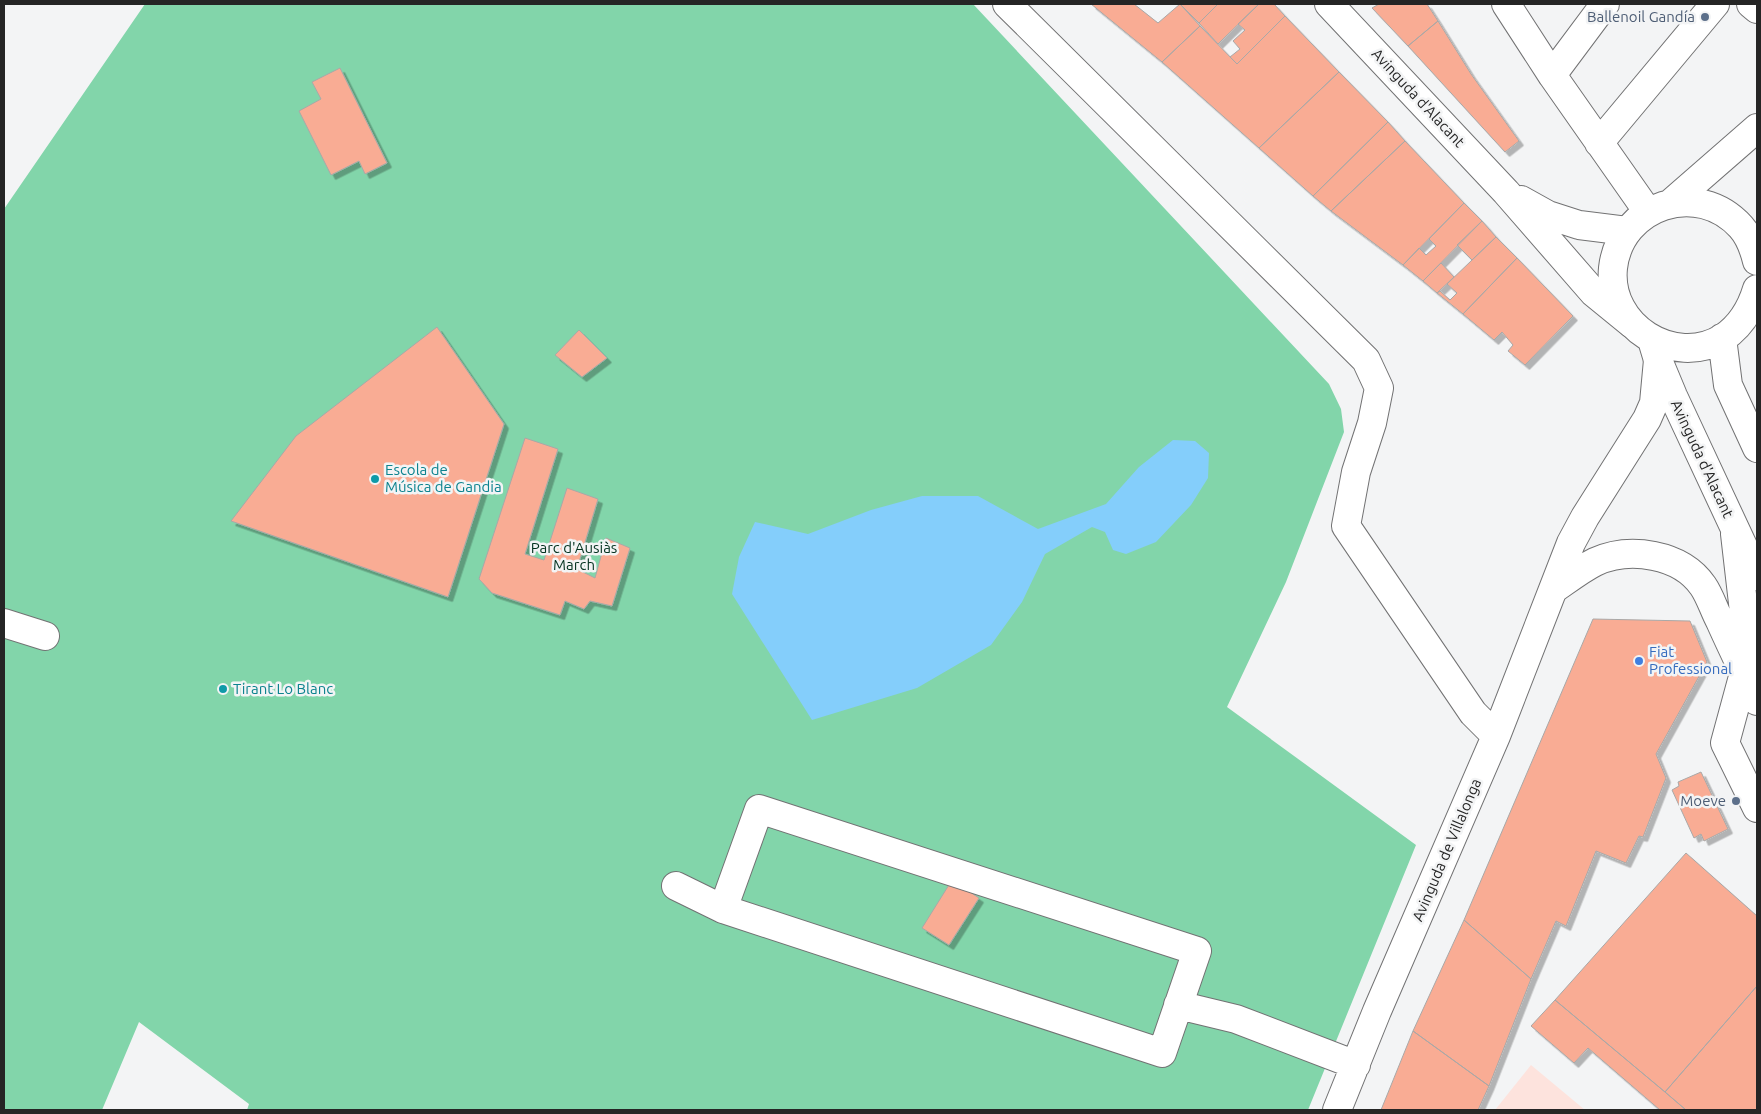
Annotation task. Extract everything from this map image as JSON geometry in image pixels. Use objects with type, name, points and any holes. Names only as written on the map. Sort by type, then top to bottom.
[{"type":"street","points":[[1007,4],[1366,360],[1379,388],[1372,423],[1356,472],[1346,526],[1473,713],[1496,736]]},
{"type":"street","name":"Avinguda d'Alacant","points":[[1329,4],[1506,192],[1594,292],[1648,342],[1757,576]]},
{"type":"street","points":[[1506,4],[1599,143],[1660,208]]},
{"type":"street","points":[[1552,74],[1605,4]]},
{"type":"street","points":[[1599,143],[1715,4]]},
{"type":"street","points":[[1751,4],[1757,9]]},
{"type":"street","points":[[1757,128],[1660,208],[1636,220],[1617,249],[1613,269],[1614,290],[1621,309],[1648,342],[1675,347],[1700,346],[1722,338],[1739,324],[1752,307],[1757,289]]},
{"type":"street","name":"Avinguda d'Alacant","points":[[1506,192],[1548,215],[1578,226],[1627,231]]},
{"type":"street","points":[[1660,208],[1690,202],[1710,206],[1727,214],[1756,242]]},
{"type":"street","points":[[1722,338],[1728,385],[1757,448]]},
{"type":"street","name":"Avinguda de Villalonga","points":[[1337,1110],[1496,736],[1571,542],[1647,418],[1654,403],[1648,342]]},
{"type":"street","points":[[1734,528],[1747,638],[1744,673],[1725,743],[1757,808]]},
{"type":"street","points":[[1554,589],[1596,562],[1608,558],[1641,554],[1673,561],[1687,570],[1703,586],[1757,701]]},
{"type":"street","points":[[4,623],[45,636]]},
{"type":"street","points":[[676,886],[723,909],[1162,1053],[1196,950],[759,809],[723,909]]},
{"type":"street","points":[[1178,1005],[1236,1019],[1356,1065]]},
{"type":"shaded area","points":[[1531,1065],[1585,1110],[1495,1110]]},
{"type":"green space","name":"Parc d'Ausiàs March","points":[[145,4],[973,4],[1329,384],[1341,409],[1344,432],[1286,582],[1227,707],[1416,845],[1308,1110],[247,1110],[249,1104],[139,1022],[102,1110],[4,1110],[4,209]]},
{"type":"water","points":[[1173,440],[1195,441],[1209,453],[1208,478],[1191,505],[1156,542],[1126,554],[1113,550],[1105,532],[1092,527],[1045,554],[1022,602],[991,645],[917,688],[812,720],[732,594],[739,557],[755,522],[808,534],[871,510],[922,496],[978,496],[1038,529],[1106,504],[1139,467]]},
{"type":"building","points":[[1091,4],[1134,4],[1158,23],[1180,4],[1200,26],[1162,62]]},
{"type":"building","points":[[1180,4],[1218,4],[1199,23]]},
{"type":"building","points":[[1218,4],[1259,4],[1218,44],[1199,23]]},
{"type":"building","points":[[1259,4],[1274,4],[1285,16],[1237,64],[1230,57],[1240,49],[1233,41],[1245,30],[1238,24]]},
{"type":"building","points":[[1379,4],[1427,4],[1438,21],[1408,46],[1372,8]]},
{"type":"building","points":[[1285,16],[1339,72],[1259,148],[1162,62],[1200,26],[1237,64]]},
{"type":"building","points":[[1438,21],[1471,74],[1519,141],[1505,152],[1408,46]]},
{"type":"building","points":[[340,68],[387,163],[365,174],[359,161],[331,175],[299,111],[321,99],[312,82]]},
{"type":"building","points":[[1339,72],[1388,122],[1313,196],[1259,148]]},
{"type":"building","points":[[1388,122],[1405,141],[1331,211],[1313,196]]},
{"type":"building","points":[[1405,141],[1464,203],[1403,265],[1331,211]]},
{"type":"building","points":[[1464,203],[1482,221],[1423,281],[1403,265],[1419,248],[1426,255],[1436,246],[1429,239]]},
{"type":"building","points":[[1482,221],[1496,237],[1472,260],[1457,245]]},
{"type":"building","points":[[1496,237],[1517,258],[1463,314],[1437,293],[1440,291],[1450,300],[1457,293],[1447,284]]},
{"type":"building","points":[[1517,258],[1573,316],[1525,365],[1508,351],[1513,345],[1502,332],[1494,340],[1463,314]]},
{"type":"building","points":[[1441,263],[1454,277],[1437,293],[1423,281]]},
{"type":"building","name":"Escola de Música de Gandia","points":[[437,327],[504,424],[448,597],[231,521],[296,436]]},
{"type":"building","points":[[579,330],[607,358],[582,377],[555,355]]},
{"type":"building","points":[[525,438],[558,449],[525,554],[544,560],[567,488],[598,499],[577,569],[595,578],[606,538],[630,548],[612,606],[590,601],[584,609],[565,601],[560,615],[492,593],[479,579]]},
{"type":"building","points":[[1593,619],[1690,621],[1707,662],[1656,754],[1666,778],[1643,837],[1639,836],[1626,863],[1596,851],[1566,926],[1556,921],[1531,979],[1464,920]]},
{"type":"building","points":[[1701,772],[1728,829],[1704,841],[1701,834],[1694,838],[1672,790],[1679,786],[1678,782]]},
{"type":"building","points":[[1686,853],[1757,916],[1757,986],[1665,1092],[1555,1000]]},
{"type":"building","points":[[952,880],[979,898],[949,945],[922,928]]},
{"type":"building","points":[[1464,920],[1531,979],[1489,1086],[1413,1031]]},
{"type":"building","points":[[1757,986],[1757,1110],[1686,1110],[1665,1092]]},
{"type":"building","points":[[1555,1000],[1686,1110],[1660,1110],[1588,1048],[1574,1063],[1531,1026]]},
{"type":"building","points":[[1413,1031],[1489,1086],[1478,1110],[1381,1110]]},
{"type":"place","name":"Ballenoil Gandía","points":[[1705,17]]},
{"type":"place","name":"Escola de Música de Gandia","points":[[375,479]]},
{"type":"place","name":"Fiat Professional","points":[[1639,661]]},
{"type":"place","name":"Tirant Lo Blanc","points":[[223,689]]},
{"type":"place","name":"Moeve","points":[[1736,801]]}]
